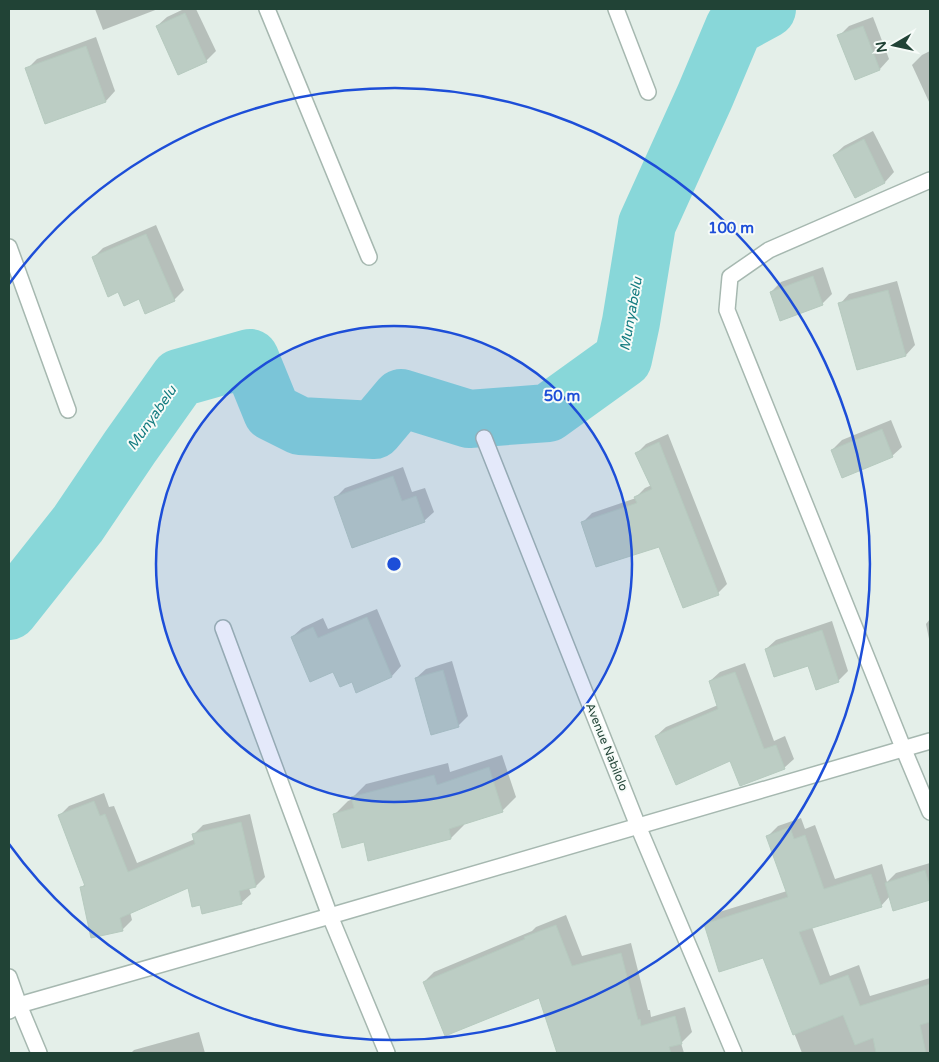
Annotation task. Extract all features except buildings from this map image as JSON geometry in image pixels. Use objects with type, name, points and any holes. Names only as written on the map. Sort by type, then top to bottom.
[{"type":"street","points":[[267,9],[369,256]]},
{"type":"street","points":[[616,9],[648,92]]},
{"type":"street","points":[[930,180],[769,250],[730,276],[727,310],[930,812]]},
{"type":"street","points":[[9,248],[68,410]]},
{"type":"street","name":"Avenue Nabilolo","points":[[484,438],[638,826],[734,1053]]},
{"type":"street","points":[[223,628],[330,916],[387,1053]]},
{"type":"street","points":[[14,1008],[930,741]]},
{"type":"street","points":[[9,977],[14,1008],[39,1053]]},
{"type":"waterway","name":"Munyabelu","points":[[9,611],[78,524],[179,378],[250,358],[272,412],[300,426],[374,430],[401,398],[469,419],[548,413],[623,359],[647,224],[734,27],[767,9]]}]
